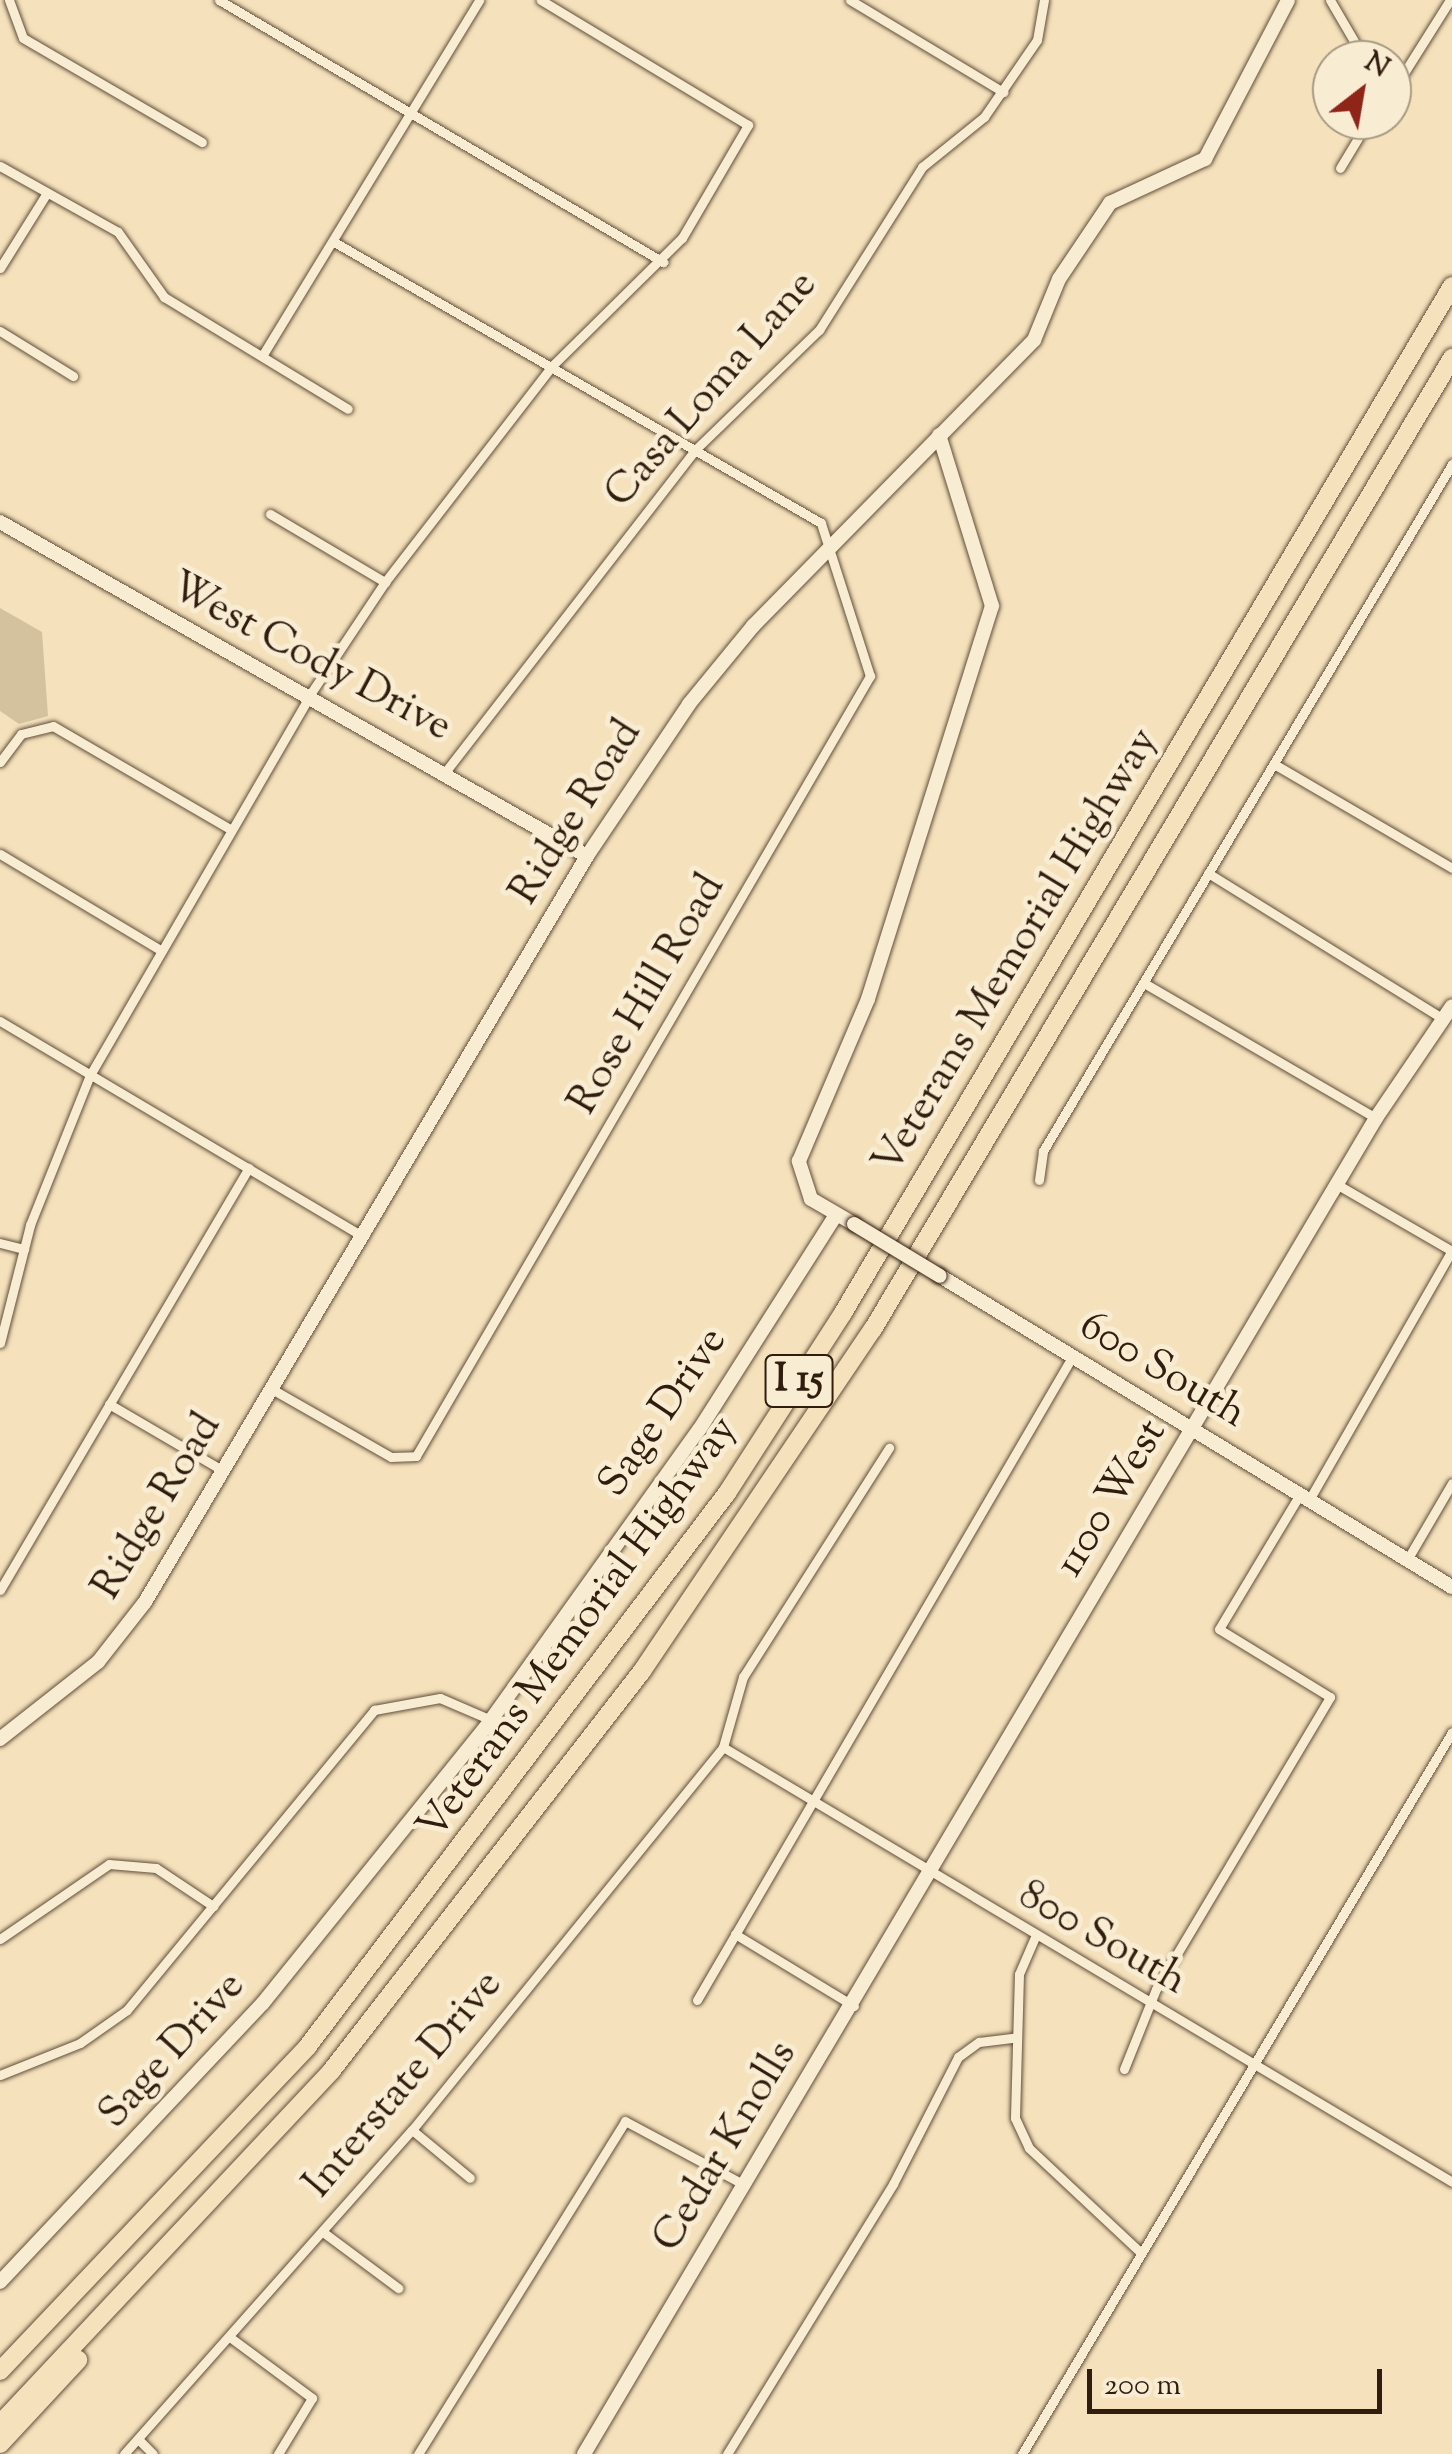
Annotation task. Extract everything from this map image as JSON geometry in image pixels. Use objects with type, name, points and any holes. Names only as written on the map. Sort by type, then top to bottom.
[{"type":"highway","name":"Veterans Memorial Highway","points":[[0,2371],[308,2046],[726,1493],[843,1313],[1452,286]]},
{"type":"highway","name":"Veterans Memorial Highway","points":[[0,2424],[210,2208],[552,1794],[753,1511],[873,1329],[1452,358]]},
{"type":"highway","points":[[0,2444],[210,2208]]},
{"type":"highway","points":[[0,2352],[88,2278]]},
{"type":"street","points":[[9,0],[23,38],[202,142]]},
{"type":"street","points":[[219,0],[663,262]]},
{"type":"street","points":[[262,356],[479,0]]},
{"type":"street","points":[[0,1343],[24,1248],[90,1074],[312,693],[384,582],[552,366],[663,262],[748,124],[541,0]]},
{"type":"street","points":[[850,0],[1003,92]]},
{"type":"street","name":"Casa Loma Lane","points":[[446,771],[695,450],[819,330],[906,187],[1003,92],[1037,40],[1044,0]]},
{"type":"street","name":"Ridge Road","points":[[0,1739],[122,1634],[588,856],[689,704],[832,542],[1034,340],[1059,280],[1110,203],[1185,174],[1214,148],[1288,0]]},
{"type":"street","points":[[1330,0],[1353,40]]},
{"type":"street","points":[[1412,60],[1450,0]]},
{"type":"street","points":[[1340,168],[1357,140]]},
{"type":"street","points":[[0,166],[44,196],[118,232],[164,297],[348,408]]},
{"type":"street","points":[[0,268],[44,196]]},
{"type":"street","points":[[334,242],[821,524],[832,542]]},
{"type":"street","points":[[0,331],[74,376]]},
{"type":"street","points":[[836,1215],[811,1199],[800,1161],[868,999],[992,606],[939,435]]},
{"type":"street","points":[[1039,1180],[1043,1151],[1452,464]]},
{"type":"street","points":[[270,514],[384,582]]},
{"type":"street","name":"West Cody Drive","points":[[0,522],[196,640],[312,693],[588,856]]},
{"type":"street","name":"Rose Hill Road","points":[[270,1388],[405,1462],[864,690],[869,662],[832,542]]},
{"type":"street","points":[[0,762],[37,726],[73,733],[230,829]]},
{"type":"street","points":[[1274,764],[1452,868]]},
{"type":"street","points":[[0,854],[160,950]]},
{"type":"street","points":[[1208,874],[1439,1016]]},
{"type":"street","points":[[1144,982],[1376,1118]]},
{"type":"street","name":"1100 West","points":[[929,1877],[1376,1118],[1439,1016],[1452,1006]]},
{"type":"street","points":[[0,1021],[360,1236]]},
{"type":"street","points":[[0,1590],[248,1168]]},
{"type":"street","points":[[1124,2068],[1151,2007],[1330,1697],[1219,1629],[1304,1497],[1452,1250],[1338,1185]]},
{"type":"street","name":"600 South","points":[[836,1215],[1452,1587]]},
{"type":"street","name":"Sage Drive","points":[[0,2282],[264,2003],[491,1720],[699,1430],[836,1215]]},
{"type":"street","points":[[0,1243],[24,1248]]},
{"type":"street","points":[[697,2000],[1071,1359]]},
{"type":"street","points":[[110,1404],[222,1470]]},
{"type":"street","points":[[723,1748],[742,1677],[889,1448]]},
{"type":"street","points":[[1406,1560],[1452,1483]]},
{"type":"street","points":[[0,2074],[80,2044],[127,2010],[374,1710],[440,1698],[491,1720]]},
{"type":"street","points":[[1022,2454],[1452,1732]]},
{"type":"street","name":"800 South","points":[[723,1748],[929,1877],[1256,2064],[1452,2182]]},
{"type":"street","name":"Interstate Drive","points":[[124,2454],[232,2338],[412,2130],[723,1748]]},
{"type":"street","points":[[0,1939],[109,1864],[156,1868],[213,1906]]},
{"type":"street","name":"Cedar Knolls","points":[[584,2454],[857,2007],[929,1877]]},
{"type":"street","points":[[735,1934],[857,2007]]},
{"type":"street","points":[[1034,1937],[1020,1974],[1014,2038],[1015,2118],[1028,2148],[1140,2252]]},
{"type":"street","points":[[727,2454],[893,2184],[958,2058],[979,2042],[1014,2038]]},
{"type":"street","points":[[418,2454],[625,2121],[745,2185]]},
{"type":"street","points":[[412,2130],[470,2178]]},
{"type":"street","points":[[323,2232],[398,2288]]},
{"type":"street","points":[[232,2338],[312,2398],[278,2454]]},
{"type":"street","points":[[138,2440],[153,2454]]},
{"type":"shaded area","points":[[0,608],[42,632],[48,716],[19,724],[0,711]]}]
